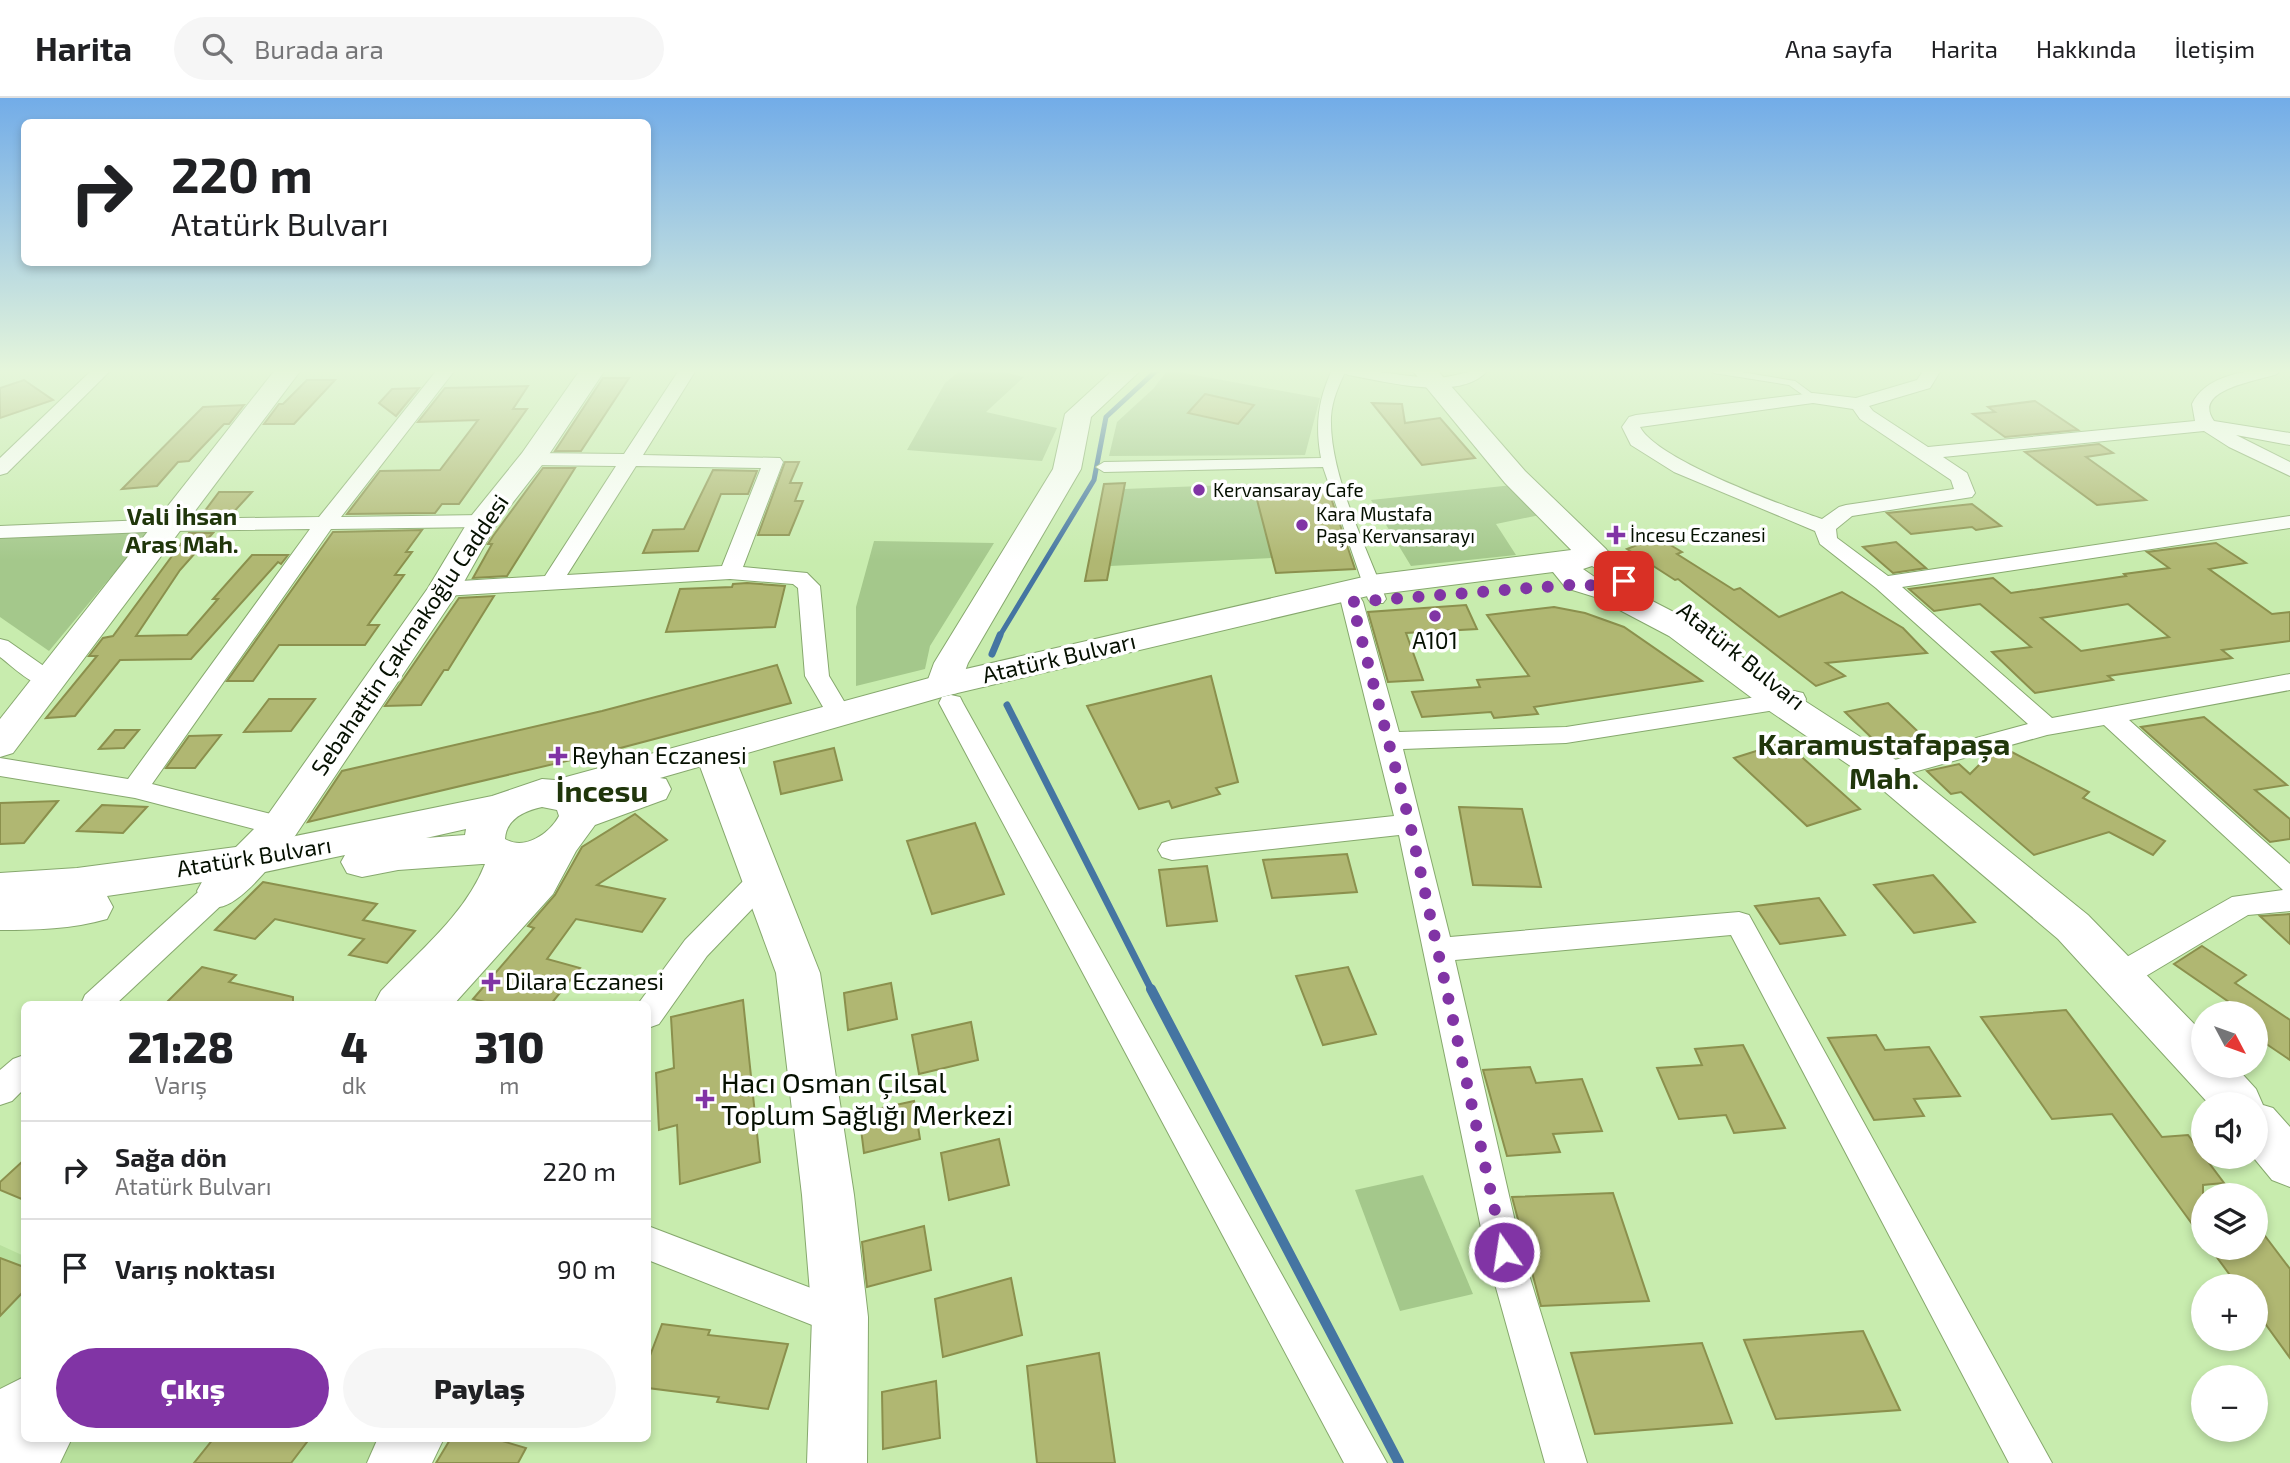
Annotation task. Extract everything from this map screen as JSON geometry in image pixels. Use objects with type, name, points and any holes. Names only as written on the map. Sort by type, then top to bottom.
[{"type":"main road","points":[[0,744],[240,434]]},
{"type":"main road","name":"Sebahattin Çakmakoğlu Caddesi","points":[[218,891],[251,860],[281,826],[444,589],[483,521],[549,434]]},
{"type":"main road","points":[[948,694],[951,663],[1067,469],[1074,434]]},
{"type":"main road","points":[[1478,434],[1595,572]]},
{"type":"main road","name":"Atatürk Bulvarı","points":[[716,757],[948,694],[1367,595],[1595,572],[1788,701],[1885,771],[2073,927],[2191,1051]]},
{"type":"main road","name":"Atatürk Bulvarı","points":[[0,915],[32,914],[218,891],[398,855],[535,855],[564,818],[716,757],[839,713],[948,694]]},
{"type":"main road","points":[[716,757],[798,973],[828,1195],[840,1317],[837,1463]]},
{"type":"main road","name":"Atatürk Bulvarı","points":[[0,889],[78,884],[251,860],[505,807],[529,796],[564,818]]},
{"type":"main road","points":[[400,1001],[476,920],[496,889],[499,853],[485,841],[488,823],[505,807]]},
{"type":"main road","points":[[430,1001],[538,883],[564,818]]},
{"type":"main road","name":"Atatürk Bulvarı","points":[[2216,1078],[2228,1092]]},
{"type":"main road","points":[[2268,1138],[2290,1164]]},
{"type":"main road","points":[[0,1433],[21,1409]]},
{"type":"main road","points":[[20,1463],[38,1442]]},
{"type":"main road","points":[[397,1463],[411,1442]]},
{"type":"street","points":[[0,469],[36,434]]},
{"type":"street","points":[[135,789],[325,523],[396,434]]},
{"type":"street","points":[[552,582],[645,434]]},
{"type":"street","points":[[1325,434],[1329,462],[1367,595],[1388,741],[1410,824],[1504,1252],[1566,1463]]},
{"type":"street","points":[[1634,434],[1638,441],[1681,468],[1825,527]]},
{"type":"street","points":[[1825,527],[1846,511],[1965,493],[1960,477],[1896,434]]},
{"type":"street","points":[[1926,453],[2120,434]]},
{"type":"street","points":[[2223,434],[2290,470]]},
{"type":"street","points":[[2259,434],[2290,439]]},
{"type":"street","points":[[532,459],[773,463],[730,572]]},
{"type":"street","points":[[1104,467],[1329,462]]},
{"type":"street","points":[[0,532],[171,525],[483,521]]},
{"type":"street","points":[[1884,583],[2290,522]]},
{"type":"street","points":[[1825,527],[1827,540],[1884,583],[2048,727]]},
{"type":"street","points":[[444,589],[730,572],[799,578],[809,586],[817,676],[839,713]]},
{"type":"street","points":[[0,646],[49,681]]},
{"type":"street","points":[[1885,771],[2048,727],[2290,682]]},
{"type":"street","points":[[948,694],[1366,1463]]},
{"type":"street","points":[[1388,741],[1566,735],[1788,701]]},
{"type":"street","points":[[2111,717],[2290,881]]},
{"type":"street","points":[[0,767],[135,789],[281,826]]},
{"type":"street","points":[[1171,850],[1410,824]]},
{"type":"street","points":[[651,1011],[696,948],[764,878]]},
{"type":"street","points":[[99,1001],[218,891]]},
{"type":"street","points":[[2120,976],[2242,905],[2290,900]]},
{"type":"street","points":[[1438,950],[1739,923],[2031,1463]]},
{"type":"street","points":[[0,1091],[21,1072]]},
{"type":"street","points":[[651,1244],[840,1317]]},
{"type":"shaded area","points":[[916,434],[1054,434],[1042,461],[907,450]]},
{"type":"shaded area","points":[[1114,434],[1311,434],[1305,455],[1109,456]]},
{"type":"shaded area","points":[[1253,484],[1272,558],[1110,566],[1124,489]]},
{"type":"shaded area","points":[[1513,485],[1540,515],[1496,524],[1516,555],[1411,566],[1371,500]]},
{"type":"shaded area","points":[[149,531],[49,651],[0,617],[0,537]]},
{"type":"shaded area","points":[[874,541],[994,543],[930,646],[925,669],[856,686],[856,607]]},
{"type":"shaded area","points":[[1423,1175],[1473,1294],[1400,1311],[1355,1190]]},
{"type":"shaded area","points":[[0,1245],[21,1255],[21,1409],[0,1433]]},
{"type":"shaded area","points":[[39,1442],[412,1442],[397,1463],[20,1463]]},
{"type":"building","points":[[177,434],[215,434],[189,461],[178,462],[157,486],[122,489]]},
{"type":"building","points":[[468,434],[509,434],[459,504],[442,504],[435,513],[347,514],[380,471],[440,470]]},
{"type":"building","points":[[566,434],[592,434],[581,451],[555,451]]},
{"type":"building","points":[[1397,434],[1454,434],[1475,458],[1422,465]]},
{"type":"building","points":[[2000,434],[2039,434],[2005,437]]},
{"type":"building","points":[[2099,444],[2113,453],[2086,457],[2146,500],[2097,505],[2025,452]]},
{"type":"building","points":[[785,462],[799,462],[790,483],[802,483],[795,501],[803,501],[789,535],[758,535]]},
{"type":"building","points":[[543,468],[575,468],[507,576],[473,578],[492,544],[488,544],[493,536]]},
{"type":"building","points":[[713,470],[757,471],[748,494],[721,494],[698,551],[643,553],[653,530],[684,529]]},
{"type":"building","points":[[1125,483],[1107,580],[1085,581],[1104,484]]},
{"type":"building","points":[[1328,489],[1355,569],[1276,573],[1255,492]]},
{"type":"building","points":[[219,492],[252,492],[230,516],[201,516]]},
{"type":"building","points":[[1972,504],[2001,526],[1911,534],[1887,513]]},
{"type":"building","points":[[422,530],[406,552],[412,552],[395,575],[404,575],[368,625],[379,625],[365,645],[279,645],[253,681],[227,681],[333,532]]},
{"type":"building","points":[[189,533],[213,533],[180,570],[136,636],[187,635],[218,599],[213,599],[252,555],[288,555],[281,564],[278,562],[191,659],[120,660],[75,716],[46,718],[97,656],[89,656],[103,638],[113,636]]},
{"type":"building","points":[[1657,537],[1682,552],[1677,554],[1734,590],[1740,588],[1779,617],[1842,592],[1903,628],[1927,653],[1826,663],[1845,676],[1816,686],[1678,579],[1675,580],[1627,549]]},
{"type":"building","points":[[1896,542],[1926,568],[1893,573],[1863,547]]},
{"type":"building","points":[[2216,543],[2246,563],[2209,569],[2272,614],[2290,612],[2290,641],[2222,650],[2232,658],[2108,676],[2113,680],[2035,693],[1992,652],[2031,647],[1980,604],[1934,611],[1909,589],[1993,578],[2011,593],[2169,568],[2147,552]],"holes":[[[2128,604],[2169,637],[2081,651],[2041,618]]]},
{"type":"building","points":[[733,584],[785,586],[775,627],[666,632],[680,589],[732,587]]},
{"type":"building","points":[[494,596],[448,670],[444,670],[421,705],[385,706],[459,598]]},
{"type":"building","points":[[1466,605],[1477,629],[1406,633],[1423,680],[1388,682],[1368,612]]},
{"type":"building","points":[[1554,607],[1585,613],[1624,627],[1702,681],[1534,707],[1538,714],[1494,718],[1491,712],[1422,717],[1412,692],[1480,687],[1477,680],[1529,676],[1487,615]]},
{"type":"building","points":[[777,665],[791,703],[609,751],[308,822],[342,771],[602,711]]},
{"type":"building","points":[[1211,676],[1238,782],[1216,788],[1220,794],[1172,808],[1169,801],[1139,809],[1087,706]]},
{"type":"building","points":[[269,699],[315,699],[291,731],[244,732]]},
{"type":"building","points":[[1888,703],[1934,747],[1909,753],[1896,741],[1879,745],[1845,712]]},
{"type":"building","points":[[2204,717],[2287,785],[2255,790],[2290,819],[2290,839],[2270,842],[2141,727]]},
{"type":"building","points":[[115,730],[139,730],[124,748],[99,749]]},
{"type":"building","points":[[221,735],[195,768],[166,768],[189,736]]},
{"type":"building","points":[[1785,742],[1860,809],[1807,826],[1734,758]]},
{"type":"building","points":[[834,748],[842,780],[781,794],[774,762]]},
{"type":"building","points":[[2006,749],[2089,792],[2083,798],[2165,841],[2153,855],[2109,832],[2034,855],[1961,792],[1951,794],[1927,771],[1959,764],[1970,774],[1991,753]]},
{"type":"building","points":[[58,801],[24,843],[0,844],[0,803]]},
{"type":"building","points":[[102,805],[147,807],[123,833],[77,831]]},
{"type":"building","points":[[1459,807],[1522,809],[1541,887],[1473,885]]},
{"type":"building","points":[[635,814],[667,840],[597,885],[665,899],[642,932],[576,919],[547,959],[580,968],[553,1001],[473,999],[534,928],[528,926],[555,895],[582,847]]},
{"type":"building","points":[[975,823],[1004,894],[932,914],[907,841]]},
{"type":"building","points":[[1347,854],[1357,892],[1272,898],[1263,860]]},
{"type":"building","points":[[1207,866],[1217,921],[1167,926],[1159,870]]},
{"type":"building","points":[[1933,875],[1975,922],[1914,933],[1874,885]]},
{"type":"building","points":[[263,882],[377,904],[363,920],[415,931],[387,963],[349,955],[364,939],[275,919],[255,939],[215,930]]},
{"type":"building","points":[[1819,898],[1845,935],[1780,944],[1755,906]]},
{"type":"building","points":[[2290,914],[2290,944],[2260,916]]},
{"type":"building","points":[[2202,946],[2246,975],[2235,983],[2262,1001],[2228,1001],[2174,964]]},
{"type":"building","points":[[202,967],[236,975],[229,982],[293,997],[293,1001],[168,1001]]},
{"type":"building","points":[[1348,967],[1376,1034],[1323,1045],[1296,976]]},
{"type":"building","points":[[891,983],[897,1019],[848,1030],[844,993]]},
{"type":"building","name":"Hacı Osman Çilsal Toplum Sağlığı Merkezi","points":[[743,1000],[760,1162],[680,1184],[677,1125],[659,1130],[656,1073],[674,1068],[671,1017]]},
{"type":"building","points":[[2268,1005],[2290,1020],[2290,1060],[2268,1045]]},
{"type":"building","points":[[2066,1010],[2162,1137],[2188,1135],[2191,1139],[2191,1169],[2214,1169],[2224,1183],[2191,1183],[2191,1223],[2112,1114],[2052,1119],[1981,1017]]},
{"type":"building","points":[[971,1022],[978,1060],[919,1074],[912,1035]]},
{"type":"building","points":[[1876,1035],[1885,1050],[1929,1047],[1960,1096],[1914,1099],[1924,1116],[1874,1120],[1828,1038]]},
{"type":"building","points":[[1743,1045],[1785,1128],[1734,1133],[1726,1115],[1679,1119],[1657,1068],[1702,1065],[1695,1049]]},
{"type":"building","points":[[1530,1067],[1536,1083],[1582,1079],[1602,1131],[1553,1134],[1560,1152],[1507,1156],[1483,1070]]},
{"type":"building","points":[[914,1101],[920,1139],[864,1153],[859,1113]]},
{"type":"building","points":[[999,1139],[1009,1185],[949,1200],[941,1153]]},
{"type":"building","points":[[21,1163],[21,1199],[0,1190],[0,1182]]},
{"type":"building","points":[[1613,1193],[1649,1301],[1541,1306],[1512,1197]]},
{"type":"building","points":[[924,1226],[931,1270],[867,1287],[862,1242]]},
{"type":"building","points":[[2268,1240],[2290,1269],[2290,1358],[2268,1328],[2268,1274],[2229,1274],[2219,1260],[2268,1260]]},
{"type":"building","points":[[0,1258],[21,1266],[21,1294],[0,1316]]},
{"type":"building","points":[[1011,1278],[1022,1335],[943,1357],[935,1299]]},
{"type":"building","points":[[662,1324],[710,1330],[708,1335],[788,1344],[768,1409],[717,1402],[719,1397],[651,1388],[651,1353]]},
{"type":"building","points":[[1863,1331],[1900,1410],[1776,1419],[1744,1340]]},
{"type":"building","points":[[1702,1343],[1732,1423],[1595,1434],[1571,1353]]},
{"type":"building","points":[[1099,1353],[1115,1463],[1037,1463],[1027,1366]]},
{"type":"building","points":[[936,1381],[940,1438],[883,1449],[882,1392]]},
{"type":"building","points":[[211,1442],[307,1442],[291,1463],[194,1463]]},
{"type":"building","points":[[449,1442],[506,1442],[526,1448],[518,1463],[436,1463]]},
{"type":"waterway","points":[[1000,636],[1094,480],[1103,434]]},
{"type":"waterway","points":[[992,654],[1000,636]]},
{"type":"waterway","points":[[1007,705],[1152,991]]},
{"type":"waterway","points":[[1151,989],[1399,1463]]},
{"type":"place","name":"Kervansaray Cafe","points":[[1199,490]]},
{"type":"place","name":"Kara Mustafa Paşa Kervansarayı","points":[[1302,525]]},
{"type":"place","name":"İncesu Eczanesi","points":[[1616,535]]},
{"type":"place","name":"A101","points":[[1435,616]]},
{"type":"place","name":"Reyhan Eczanesi","points":[[558,756]]},
{"type":"place","name":"Dilara Eczanesi","points":[[491,982]]},
{"type":"place","name":"Hacı Osman Çilsal Toplum Sağlığı Merkezi","points":[[705,1099]]},
{"type":"district","name":"Vali İhsan Aras Mah.","points":[[182,531]]},
{"type":"district","name":"Karamustafapaşa Mah.","points":[[1884,762]]},
{"type":"district","name":"İncesu","points":[[602,792]]},
{"type":"route","points":[[1504,1252],[1410,824],[1352,602],[1582,584],[1611,588],[1624,581]]}]
